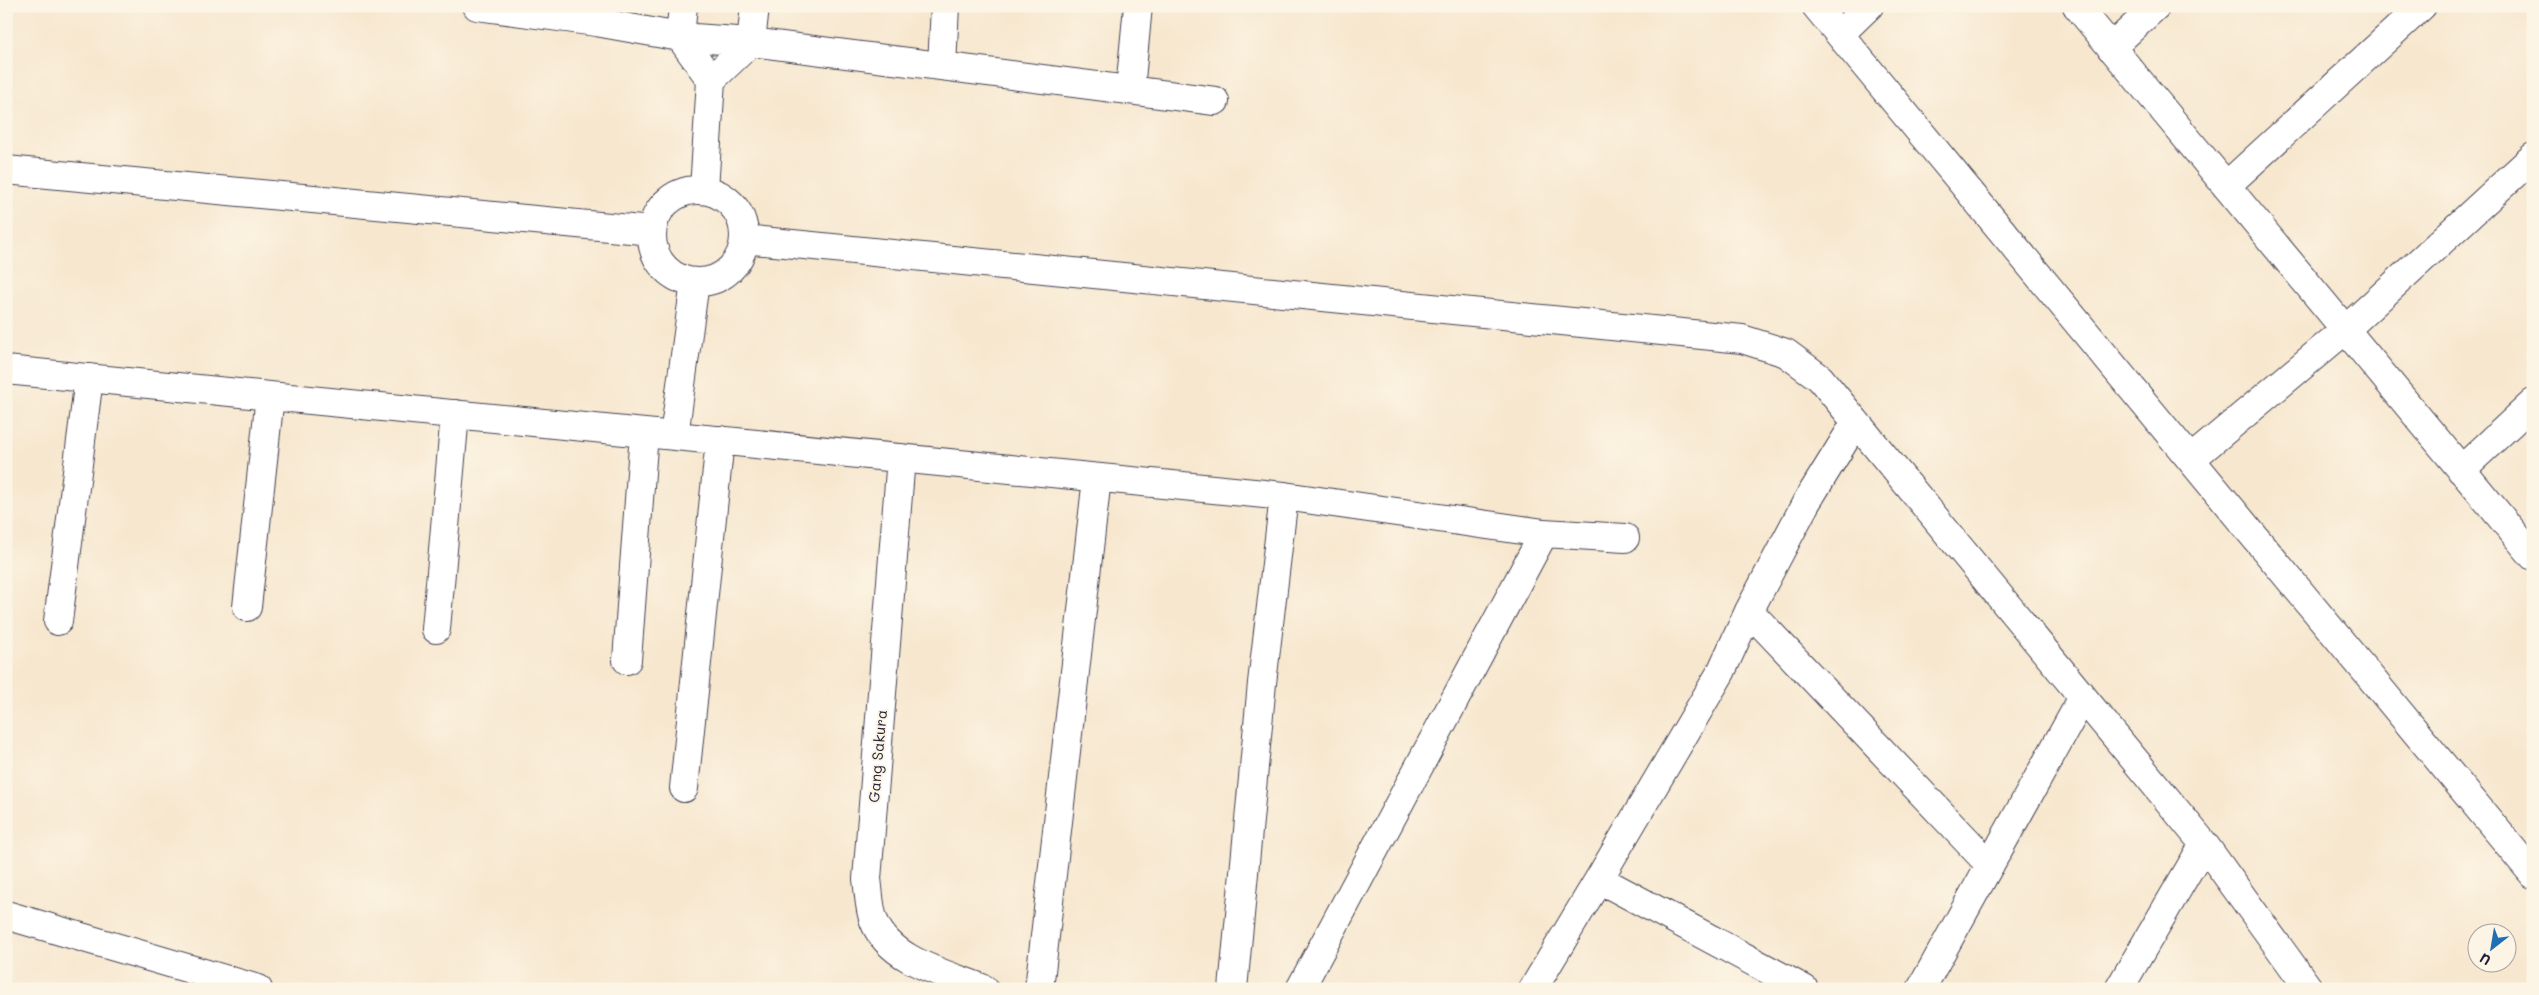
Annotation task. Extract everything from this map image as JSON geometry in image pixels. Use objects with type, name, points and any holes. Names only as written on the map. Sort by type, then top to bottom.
[{"type":"street","points":[[683,6],[680,37],[711,80],[704,190]]},
{"type":"street","points":[[711,80],[751,42],[755,6]]},
{"type":"street","points":[[942,66],[945,6]]},
{"type":"street","points":[[1130,90],[1138,6]]},
{"type":"street","points":[[1816,6],[1841,33],[2533,874]]},
{"type":"street","points":[[1841,33],[1869,6]]},
{"type":"street","points":[[2077,6],[2533,556]]},
{"type":"street","points":[[2112,48],[2156,6]]},
{"type":"street","points":[[2226,186],[2422,6]]},
{"type":"street","points":[[484,7],[596,22],[680,37],[751,42],[1216,101]]},
{"type":"street","points":[[2191,459],[2345,330],[2533,157]]},
{"type":"street","points":[[6,170],[652,231]]},
{"type":"street","points":[[704,190],[717,194],[734,207],[743,225],[744,239],[741,253],[734,265],[723,275],[710,281],[695,282],[680,278],[659,259],[654,246],[652,231],[656,217],[664,205],[675,196],[689,191],[704,190]]},
{"type":"street","points":[[744,239],[1742,339],[1786,353],[1820,378],[2204,844],[2310,989]]},
{"type":"street","points":[[674,436],[695,282]]},
{"type":"street","points":[[6,370],[1284,496],[1544,533],[1625,538]]},
{"type":"street","points":[[58,621],[89,378]]},
{"type":"street","points":[[247,607],[270,396]]},
{"type":"street","points":[[2462,470],[2533,403]]},
{"type":"street","points":[[436,629],[455,414]]},
{"type":"street","points":[[1533,989],[1600,879],[1721,672],[1750,611],[1806,503],[1856,422]]},
{"type":"street","points":[[627,660],[644,433]]},
{"type":"street","points":[[684,788],[720,440]]},
{"type":"street","name":"Gang Sakura","points":[[901,458],[867,879],[874,921],[893,948],[926,965],[984,989]]},
{"type":"street","points":[[1039,989],[1097,478]]},
{"type":"street","points":[[1233,989],[1263,674],[1284,496]]},
{"type":"street","points":[[1300,989],[1544,533]]},
{"type":"street","points":[[1750,611],[1990,865]]},
{"type":"street","points":[[1922,989],[2083,698]]},
{"type":"street","points":[[2119,989],[2204,844]]},
{"type":"street","points":[[1600,879],[1804,989]]},
{"type":"street","points":[[6,915],[258,989]]}]
